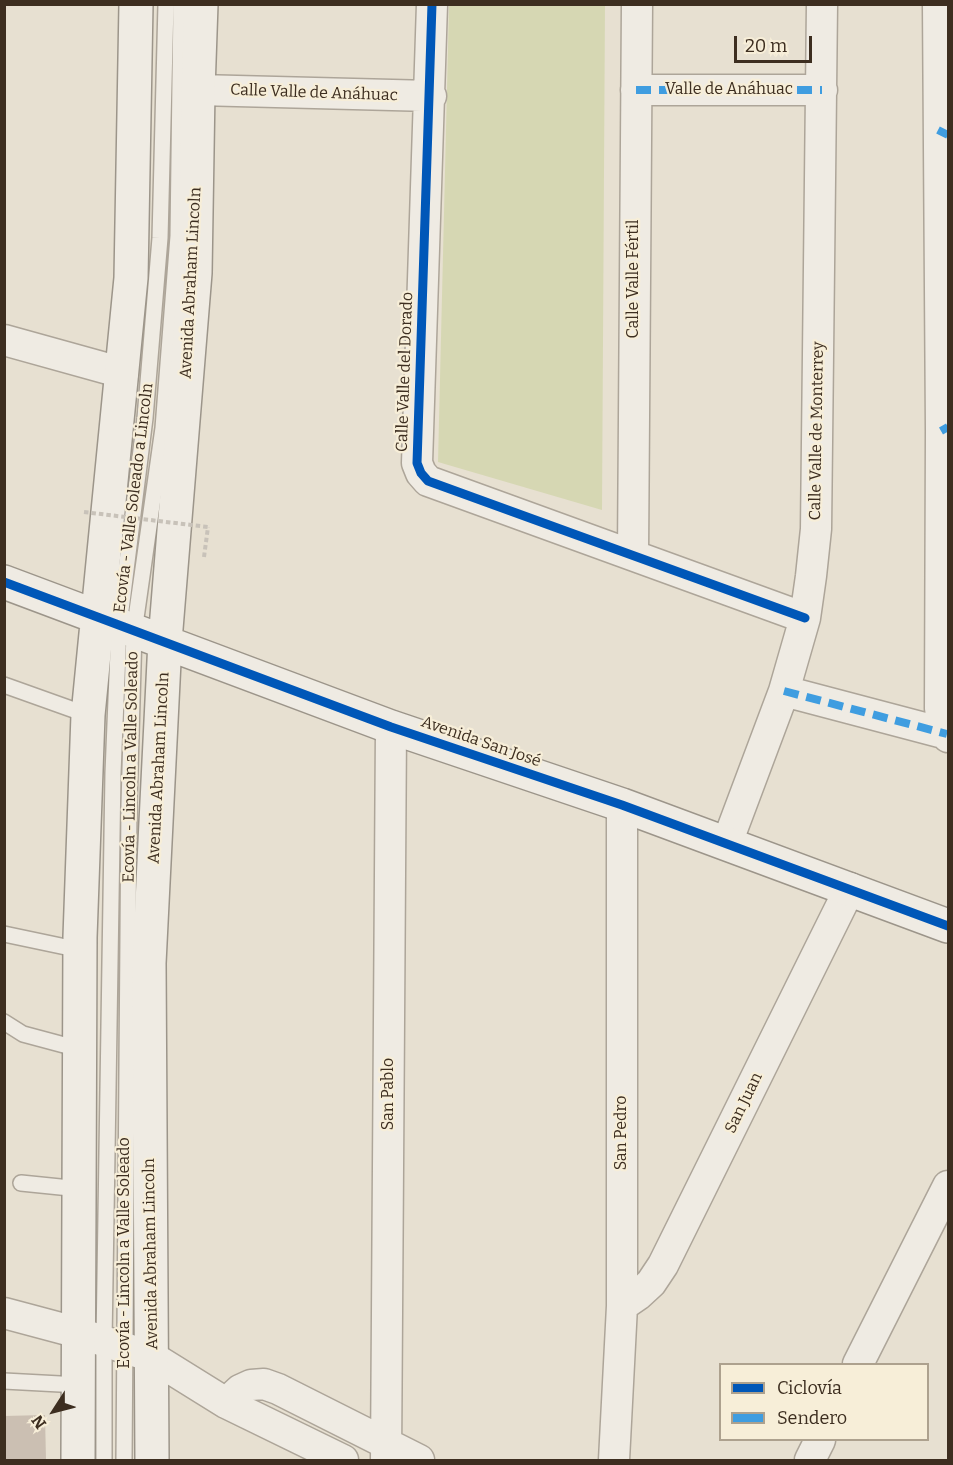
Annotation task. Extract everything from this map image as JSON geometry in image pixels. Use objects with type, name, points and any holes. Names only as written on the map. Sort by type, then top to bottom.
[{"type":"main road","points":[[78,1461],[79,1385],[115,1345],[80,1189],[80,950],[88,715],[117,625],[123,374],[131,278],[136,4]]},
{"type":"main road","name":"Avenida Abraham Lincoln","points":[[152,1461],[115,1345],[149,963],[165,641],[195,273],[201,4]]},
{"type":"main road","name":"Avenida San José","points":[[4,582],[391,727],[622,805],[948,926]]},
{"type":"street","name":"Calle Valle del Dorado","points":[[432,4],[418,467],[428,481],[805,618]]},
{"type":"street","name":"Calle Valle Fértil","points":[[633,554],[638,4]]},
{"type":"street","name":"Calle Valle de Monterrey","points":[[727,843],[784,691],[805,618],[816,529],[822,4]]},
{"type":"street","points":[[938,4],[943,133],[945,429],[944,651],[940,708],[948,735]]},
{"type":"street","name":"Calle Valle de Anáhuac","points":[[198,90],[431,96]]},
{"type":"street","name":"Valle de Anáhuac","points":[[636,90],[822,90]]},
{"type":"street","points":[[4,340],[123,374]]},
{"type":"street","points":[[784,691],[948,735]]},
{"type":"street","name":"San Pablo","points":[[386,1452],[391,727]]},
{"type":"street","name":"San Pedro","points":[[614,1461],[622,1306],[622,805]]},
{"type":"street","name":"San Juan","points":[[622,1306],[651,1283],[663,1265],[850,888]]},
{"type":"street","points":[[859,1363],[948,1186]]},
{"type":"street","points":[[4,1313],[115,1345],[268,1425],[343,1461]]},
{"type":"street","points":[[226,1403],[240,1390],[250,1385],[264,1384],[278,1389],[386,1452],[419,1461]]},
{"type":"street","points":[[268,1425],[292,1461]]},
{"type":"street","points":[[810,1461],[820,1441]]},
{"type":"lane","name":"Ecovía - Valle Soleado a Lincoln","points":[[104,1461],[115,1345],[113,772],[117,625],[145,418],[160,238],[166,4]]},
{"type":"lane","name":"Ecovía - Lincoln a Valle Soleado","points":[[124,1461],[115,1345],[129,804],[117,625],[163,428],[178,236],[181,4]]},
{"type":"lane","points":[[4,685],[88,715]]},
{"type":"lane","points":[[4,934],[80,950]]},
{"type":"lane","points":[[4,1022],[23,1034],[79,1049]]},
{"type":"lane","points":[[21,1183],[80,1189]]},
{"type":"lane","points":[[4,1381],[79,1385]]},
{"type":"path","points":[[84,512],[208,527],[203,560]]},
{"type":"green space","points":[[449,5],[605,5],[602,510],[438,462]]},
{"type":"building","points":[[45,1415],[46,1460],[4,1460],[4,1416]]},
{"type":"marked path","points":[[636,90],[822,90]]},
{"type":"marked path","points":[[938,130],[948,135]]},
{"type":"marked path","points":[[941,431],[948,427]]},
{"type":"marked path","points":[[784,691],[947,734]]},
{"type":"cycle path","points":[[432,4],[417,463],[421,473],[428,481],[805,618]]},
{"type":"cycle path","points":[[4,582],[391,727],[622,805],[948,926]]}]
